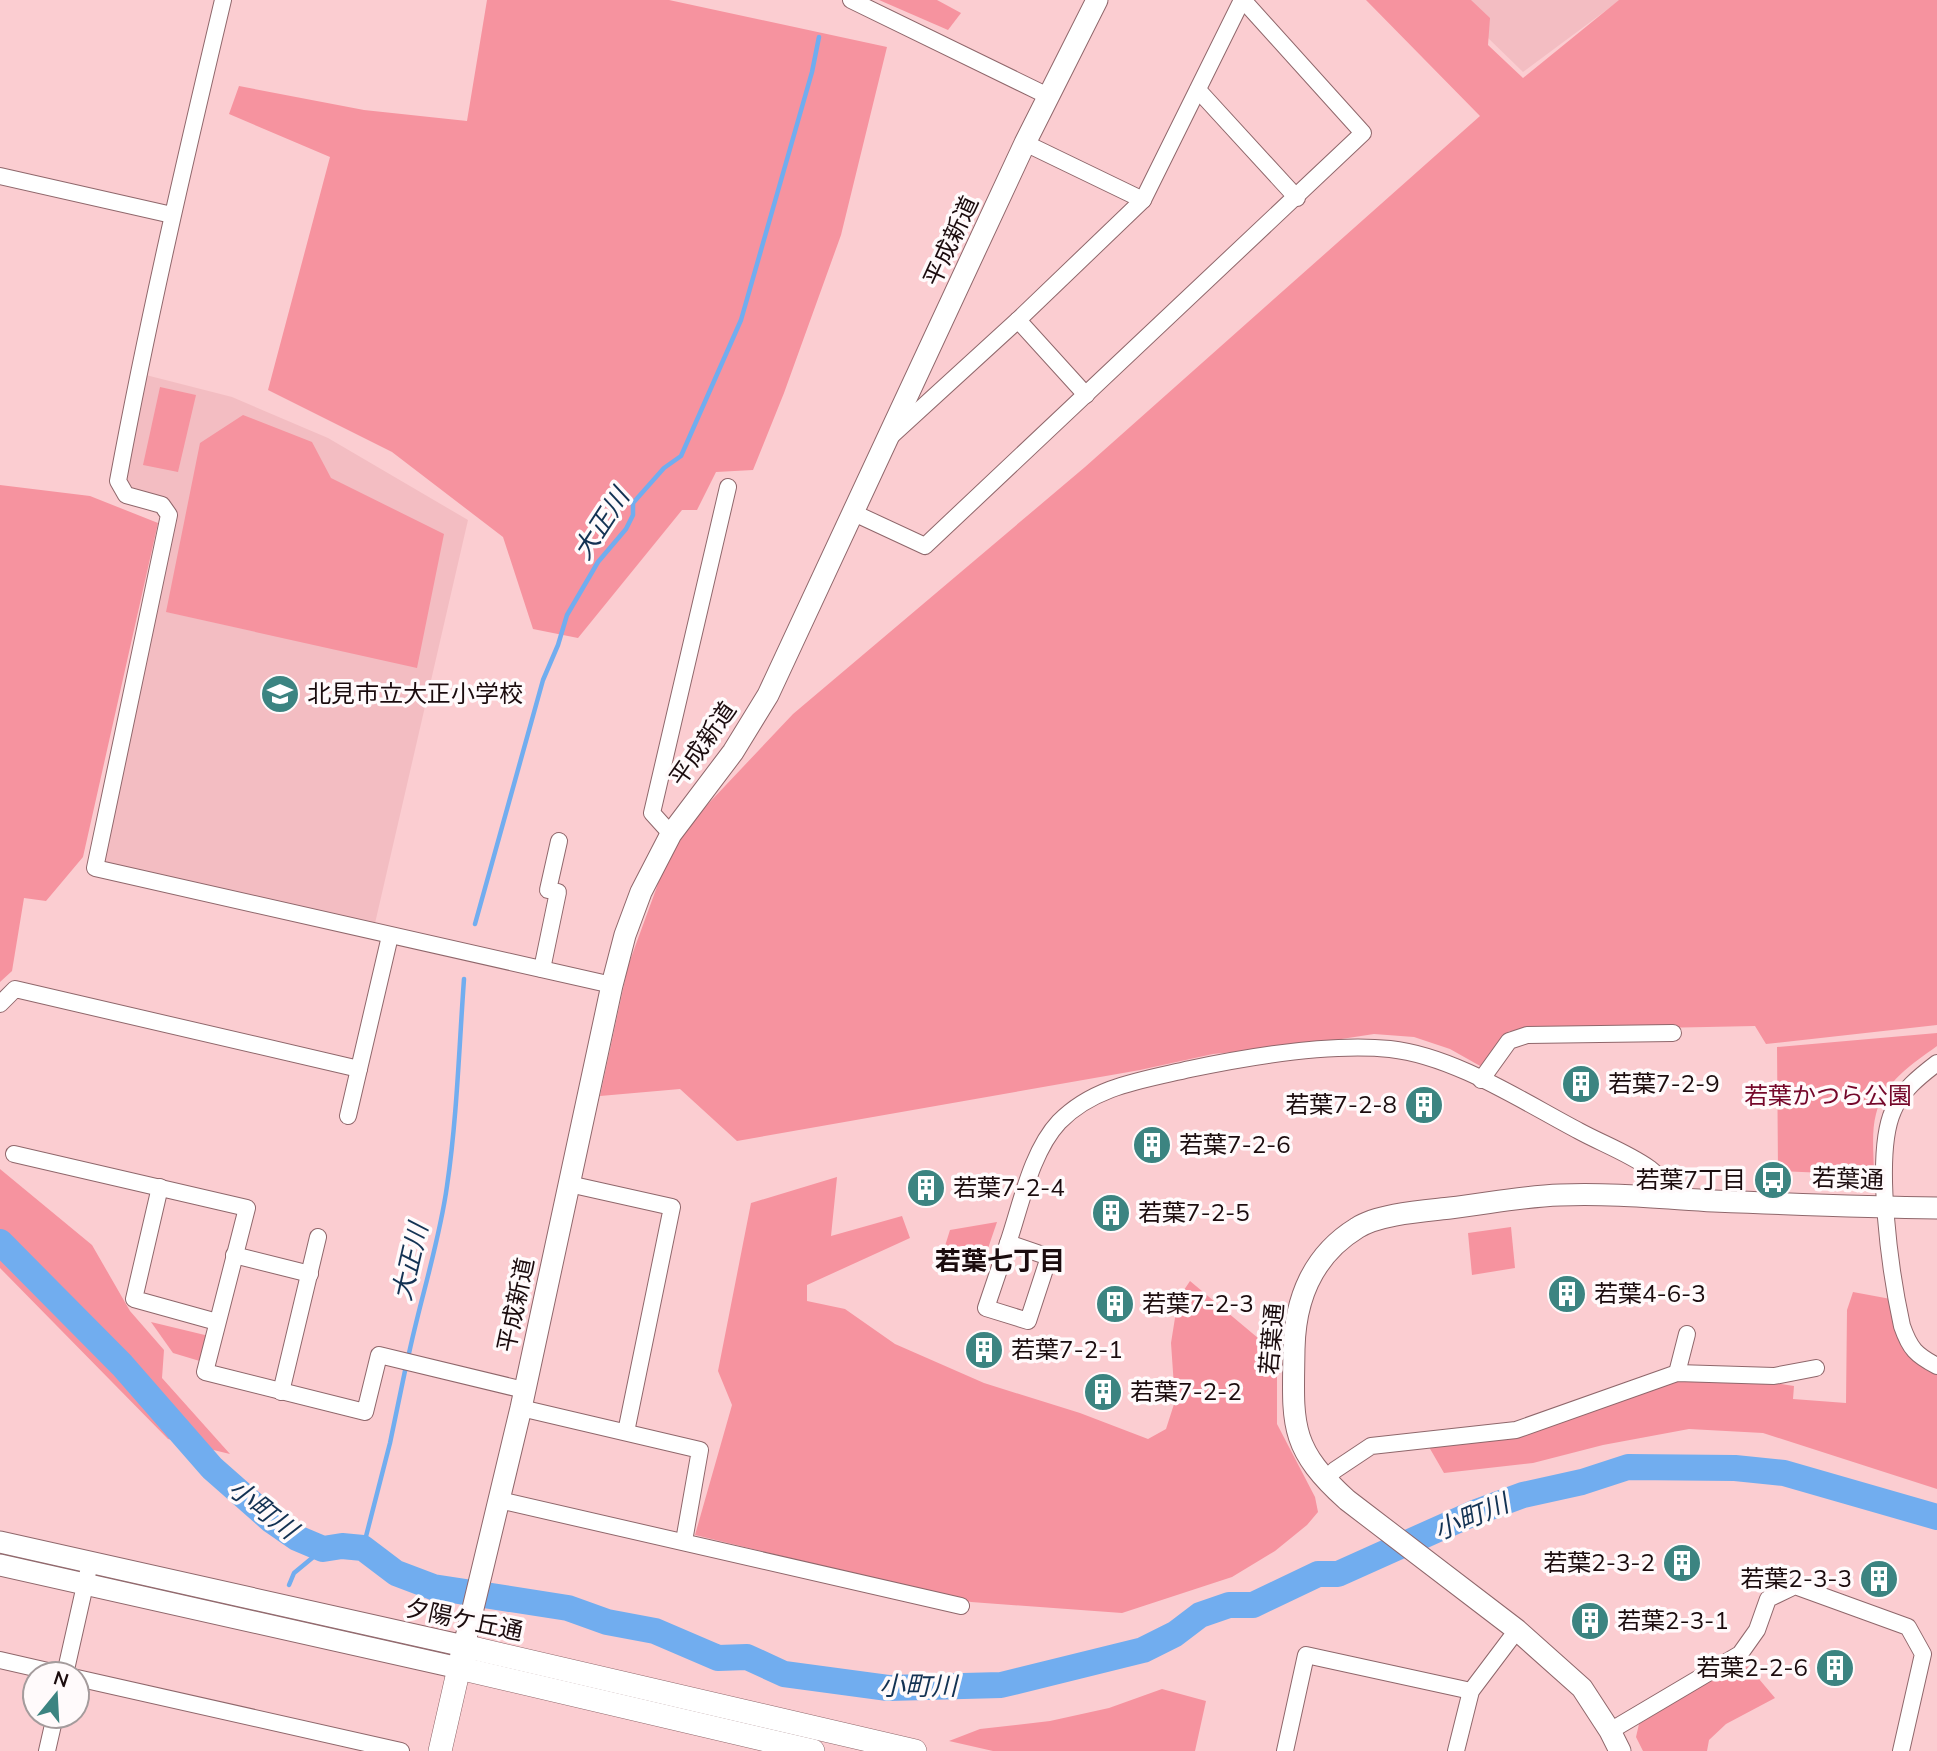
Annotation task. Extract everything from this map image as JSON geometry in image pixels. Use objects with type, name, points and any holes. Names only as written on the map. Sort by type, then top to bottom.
[{"type":"main road","name":"夕陽ケ丘通","points":[[462,1657],[825,1741],[915,1751]]},
{"type":"main road","name":"夕陽ケ丘通","points":[[462,1657],[813,1751]]},
{"type":"main road","points":[[440,1751],[462,1657]]},
{"type":"street","points":[[223,0],[172,215],[118,481],[126,495],[162,505],[169,515],[95,868],[612,985]]},
{"type":"street","points":[[851,0],[1048,96]]},
{"type":"street","name":"平成新道","points":[[462,1657],[523,1399],[612,985],[625,935],[641,892],[671,834],[733,752],[768,695],[891,436],[1025,143],[1097,0]]},
{"type":"street","points":[[854,513],[925,546],[1363,133],[1243,0],[1143,200],[1018,320],[891,436]]},
{"type":"street","points":[[1198,90],[1297,198]]},
{"type":"street","points":[[1025,143],[1143,200]]},
{"type":"street","points":[[0,176],[172,215]]},
{"type":"street","points":[[1018,320],[1086,395]]},
{"type":"street","points":[[671,834],[652,813],[728,487]]},
{"type":"street","points":[[542,969],[558,892],[548,890],[559,841]]},
{"type":"street","points":[[348,1116],[390,936]]},
{"type":"street","points":[[0,1004],[15,989],[359,1069]]},
{"type":"street","points":[[1482,1080],[1508,1041],[1527,1035],[1673,1032]]},
{"type":"street","points":[[1008,1243],[1049,1257],[1028,1321],[986,1308],[1008,1243],[1042,1144],[1075,1108],[1111,1087],[1220,1063],[1359,1047],[1391,1049],[1425,1056],[1482,1080],[1647,1167],[1685,1199]]},
{"type":"street","points":[[1937,1063],[1918,1078],[1894,1108],[1885,1133],[1886,1207],[1902,1326],[1908,1344],[1919,1356],[1937,1366]]},
{"type":"street","points":[[14,1154],[247,1208],[205,1372],[365,1412],[379,1355],[421,1365],[626,1432],[700,1450],[684,1541]]},
{"type":"street","points":[[569,1184],[672,1207],[626,1432]]},
{"type":"street","points":[[160,1187],[134,1299],[217,1322]]},
{"type":"street","name":"若葉通","points":[[1620,1751],[1581,1688],[1517,1630],[1347,1500],[1311,1463],[1299,1440],[1294,1419],[1295,1333],[1303,1292],[1315,1267],[1332,1245],[1360,1226],[1401,1214],[1556,1195],[1621,1194],[1685,1199],[1937,1208]]},
{"type":"street","points":[[281,1392],[318,1237]]},
{"type":"street","points":[[234,1255],[310,1274]]},
{"type":"street","points":[[1677,1373],[1687,1334]]},
{"type":"street","points":[[1325,1480],[1371,1446],[1517,1430],[1677,1373],[1774,1376],[1816,1368]]},
{"type":"street","points":[[499,1500],[961,1606]]},
{"type":"street","name":"夕陽ケ丘通","points":[[0,1542],[462,1657]]},
{"type":"street","points":[[66,1660],[90,1563]]},
{"type":"street","name":"夕陽ケ丘通","points":[[0,1566],[85,1586],[462,1657]]},
{"type":"street","points":[[1610,1731],[1740,1654],[1757,1630],[1769,1599],[1795,1586],[1908,1627],[1923,1654],[1901,1751]]},
{"type":"street","points":[[1456,1751],[1471,1691],[1517,1630]]},
{"type":"street","points":[[1285,1751],[1306,1655],[1471,1691]]},
{"type":"street","points":[[0,1660],[21,1665]]},
{"type":"street","points":[[91,1681],[359,1746],[401,1751]]},
{"type":"street","points":[[47,1751],[52,1730]]},
{"type":"shaded area","points":[[1449,0],[1620,0],[1523,72]]},
{"type":"shaded area","name":"北見市立大正小学校","points":[[138,373],[232,397],[328,438],[468,520],[373,932],[95,868],[169,515],[126,495],[118,481]]},
{"type":"green space","points":[[487,0],[669,0],[887,47],[841,235],[753,470],[716,472],[697,510],[682,510],[578,638],[533,629],[503,537],[392,452],[268,390],[330,157],[229,114],[239,86],[364,110],[467,121]]},
{"type":"green space","points":[[879,0],[937,0],[961,13],[948,30]]},
{"type":"green space","points":[[1366,0],[1471,0],[1490,18],[1488,45],[1523,78],[1619,0],[1937,0],[1937,1025],[1766,1044],[1755,1026],[1509,1031],[1482,1067],[1450,1049],[1414,1037],[1374,1034],[1296,1046],[1213,1054],[1140,1070],[737,1141],[680,1089],[600,1096],[628,966],[674,840],[793,714],[1085,467],[1480,116]]},
{"type":"green space","points":[[160,387],[196,395],[178,472],[143,465]]},
{"type":"green space","points":[[243,415],[312,442],[331,478],[444,534],[417,668],[166,612],[200,443]]},
{"type":"green space","points":[[0,485],[90,496],[158,523],[83,857],[46,901],[24,898],[12,971],[0,982]]},
{"type":"green space","name":"若葉かつら公園","points":[[1937,1033],[1937,1046],[1892,1083],[1880,1103],[1874,1129],[1874,1175],[1778,1171],[1777,1047]]},
{"type":"green space","points":[[0,1169],[92,1245],[130,1311],[164,1350],[162,1378],[230,1454],[168,1439],[0,1268]]},
{"type":"green space","points":[[837,1177],[831,1236],[902,1216],[910,1238],[807,1285],[807,1301],[845,1309],[895,1344],[984,1383],[1080,1413],[1148,1439],[1166,1429],[1175,1401],[1171,1343],[1178,1299],[1190,1281],[1277,1354],[1277,1424],[1315,1497],[1318,1512],[1307,1525],[1275,1551],[1232,1577],[1122,1613],[971,1602],[695,1535],[732,1405],[718,1371],[751,1203]]},
{"type":"green space","points":[[997,1222],[984,1260],[945,1246],[950,1230]]},
{"type":"green space","points":[[1511,1227],[1515,1268],[1472,1275],[1468,1233]]},
{"type":"green space","points":[[1853,1292],[1896,1300],[1903,1345],[1916,1362],[1937,1375],[1937,1489],[1763,1433],[1689,1429],[1603,1445],[1533,1463],[1444,1473],[1429,1447],[1681,1375],[1744,1378],[1794,1386],[1793,1399],[1846,1403],[1847,1310]]},
{"type":"green space","points":[[151,1322],[209,1336],[203,1362],[173,1353]]},
{"type":"green space","points":[[1743,1660],[1775,1698],[1726,1724],[1709,1740],[1707,1751],[1643,1751],[1636,1737],[1639,1724]]},
{"type":"green space","points":[[1162,1689],[1206,1701],[1195,1751],[993,1751],[949,1741],[980,1729],[1050,1721],[1109,1708]]},
{"type":"waterway","name":"大正川","points":[[475,924],[543,680],[567,615],[598,562],[626,529],[633,515],[633,503],[664,468],[681,456],[741,320],[812,72],[819,37]]},
{"type":"waterway","name":"大正川","points":[[408,1358],[447,1186],[464,979]]},
{"type":"waterway","name":"小町川","points":[[0,1242],[122,1365],[212,1468],[271,1520],[297,1538],[323,1549],[342,1546],[363,1548],[396,1573],[433,1587],[568,1608],[607,1622],[655,1631],[718,1658],[747,1657],[784,1674],[888,1688],[1001,1685],[1143,1650],[1175,1634],[1200,1615],[1229,1605],[1253,1605],[1318,1574],[1338,1574],[1474,1513],[1523,1495],[1582,1482],[1628,1467],[1735,1468],[1784,1473],[1937,1517]]},
{"type":"waterway","name":"大正川","points":[[363,1548],[390,1443],[406,1366]]},
{"type":"waterway","points":[[289,1585],[294,1573],[323,1549]]},
{"type":"place","name":"北見市立大正小学校","points":[[280,694]]},
{"type":"place","name":"若葉7-2-9","points":[[1581,1084]]},
{"type":"place","name":"若葉7-2-8","points":[[1424,1105]]},
{"type":"place","name":"若葉7-2-6","points":[[1152,1145]]},
{"type":"place","name":"若葉7丁目","points":[[1773,1180]]},
{"type":"place","name":"若葉7-2-4","points":[[926,1188]]},
{"type":"place","name":"若葉7-2-5","points":[[1111,1213]]},
{"type":"place","name":"若葉4-6-3","points":[[1567,1294]]},
{"type":"place","name":"若葉7-2-3","points":[[1115,1304]]},
{"type":"place","name":"若葉7-2-1","points":[[984,1350]]},
{"type":"place","name":"若葉7-2-2","points":[[1103,1392]]},
{"type":"place","name":"若葉2-3-2","points":[[1682,1563]]},
{"type":"place","name":"若葉2-3-3","points":[[1879,1579]]},
{"type":"place","name":"若葉2-3-1","points":[[1590,1621]]},
{"type":"place","name":"若葉2-2-6","points":[[1835,1668]]},
{"type":"district","name":"若葉七丁目","points":[[1000,1261]]}]
